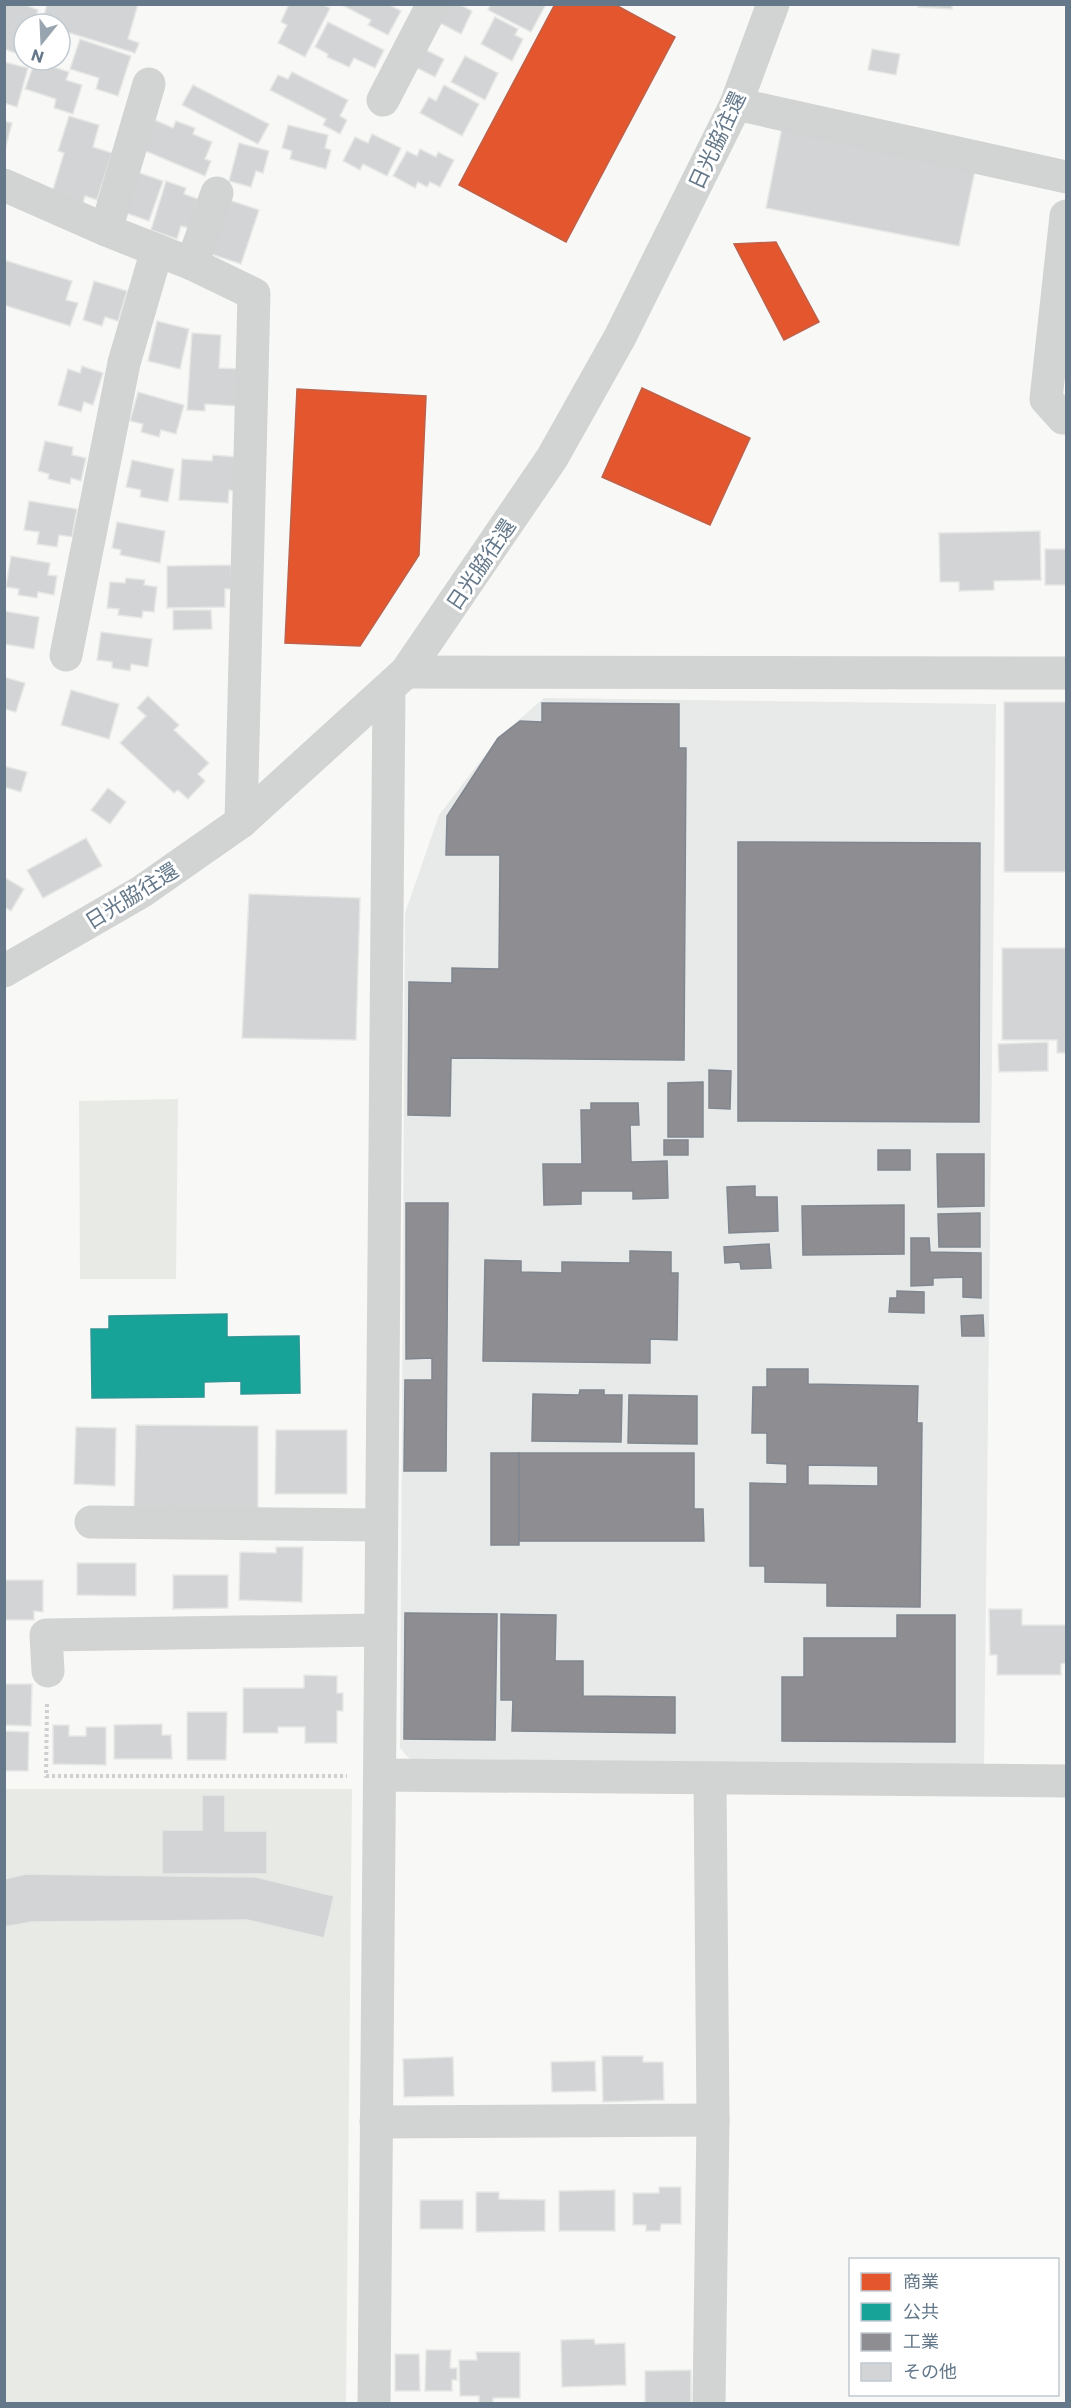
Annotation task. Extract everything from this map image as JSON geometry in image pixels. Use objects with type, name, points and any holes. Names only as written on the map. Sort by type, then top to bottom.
[{"type":"street","points":[[383,100],[433,4]]},
{"type":"street","name":"日光脇往還","points":[[4,971],[141,892],[242,822],[398,681],[552,458],[620,337],[736,104],[773,4]]},
{"type":"street","points":[[106,230],[149,84]]},
{"type":"street","points":[[736,104],[1066,177]]},
{"type":"street","points":[[6,191],[192,264],[254,294],[242,822]]},
{"type":"street","points":[[192,264],[217,193]]},
{"type":"street","points":[[1066,216],[1046,399],[1063,418],[1066,418]]},
{"type":"street","points":[[66,655],[124,363],[157,250]]},
{"type":"street","points":[[374,2403],[376,2122],[364,1776],[380,1630],[398,681],[1066,674]]},
{"type":"street","points":[[91,1522],[381,1525]]},
{"type":"street","points":[[48,1671],[46,1635],[380,1630]]},
{"type":"street","points":[[364,1776],[1066,1780]]},
{"type":"street","points":[[709,2403],[713,2120],[710,1779]]},
{"type":"street","points":[[376,2122],[713,2120]]},
{"type":"path","points":[[48,1671],[46,1776],[364,1776]]},
{"type":"shaded area","points":[[544,698],[996,704],[984,1769],[414,1764],[400,1748],[405,913],[439,815],[498,738]]},
{"type":"shaded area","points":[[178,1099],[176,1279],[80,1279],[79,1101]]},
{"type":"shaded area","points":[[4,1789],[352,1789],[346,2403],[5,2403]]},
{"type":"building: 商業","points":[[555,4],[614,4],[675,37],[566,242],[459,185]]},
{"type":"building: 商業","points":[[776,242],[819,322],[784,340],[734,244]]},
{"type":"building: 商業","points":[[642,388],[750,438],[710,525],[602,477]]},
{"type":"building: 商業","points":[[297,389],[426,396],[419,555],[360,646],[285,643]]},
{"type":"building: 公共","points":[[227,1314],[227,1337],[299,1336],[300,1393],[241,1394],[241,1381],[204,1382],[204,1397],[92,1398],[91,1329],[109,1329],[109,1316]]},
{"type":"building: 工業","points":[[542,703],[679,704],[679,748],[686,748],[684,1060],[451,1058],[450,1116],[408,1115],[409,982],[452,983],[452,968],[499,969],[500,855],[446,855],[447,816],[498,738],[520,721],[542,722]]},
{"type":"building: 工業","points":[[738,842],[980,843],[979,1122],[738,1121]]},
{"type":"building: 工業","points":[[709,1070],[731,1071],[730,1109],[709,1108]]},
{"type":"building: 工業","points":[[703,1082],[703,1137],[668,1137],[668,1083]]},
{"type":"building: 工業","points":[[591,1103],[638,1103],[639,1125],[630,1125],[631,1162],[667,1161],[668,1198],[633,1199],[633,1191],[581,1191],[581,1204],[544,1205],[543,1164],[582,1164],[581,1110],[591,1110]]},
{"type":"building: 工業","points":[[664,1140],[688,1140],[688,1155],[664,1155]]},
{"type":"building: 工業","points":[[878,1150],[910,1150],[910,1170],[878,1170]]},
{"type":"building: 工業","points":[[937,1154],[984,1154],[984,1206],[938,1207]]},
{"type":"building: 工業","points":[[755,1186],[755,1197],[777,1197],[778,1231],[729,1233],[727,1187]]},
{"type":"building: 工業","points":[[406,1203],[448,1203],[446,1471],[404,1471],[405,1380],[432,1380],[432,1358],[406,1359]]},
{"type":"building: 工業","points":[[904,1205],[904,1254],[803,1255],[802,1206]]},
{"type":"building: 工業","points":[[980,1213],[980,1247],[939,1247],[938,1214]]},
{"type":"building: 工業","points":[[911,1238],[929,1238],[930,1252],[981,1253],[981,1298],[963,1297],[963,1277],[933,1278],[933,1285],[911,1286]]},
{"type":"building: 工業","points":[[769,1244],[771,1268],[741,1269],[740,1262],[725,1263],[724,1247]]},
{"type":"building: 工業","points":[[630,1251],[671,1252],[671,1273],[678,1273],[677,1340],[650,1339],[650,1363],[483,1361],[485,1260],[521,1261],[521,1272],[562,1273],[562,1262],[630,1263]]},
{"type":"building: 工業","points":[[897,1291],[924,1292],[924,1313],[889,1312],[890,1298],[897,1298]]},
{"type":"building: 工業","points":[[983,1315],[984,1336],[962,1336],[961,1316]]},
{"type":"building: 工業","points":[[767,1369],[808,1369],[808,1384],[918,1386],[917,1423],[922,1423],[920,1607],[827,1606],[827,1583],[765,1582],[765,1566],[750,1566],[750,1483],[787,1484],[787,1464],[767,1463],[767,1433],[752,1433],[753,1387],[767,1387]],"holes":[[[808,1465],[878,1466],[878,1486],[808,1485]]]},
{"type":"building: 工業","points":[[580,1390],[604,1390],[604,1395],[622,1395],[621,1442],[532,1441],[533,1394],[579,1395]]},
{"type":"building: 工業","points":[[629,1395],[697,1396],[697,1444],[628,1443]]},
{"type":"building: 工業","points":[[491,1453],[519,1453],[519,1545],[491,1545]]},
{"type":"building: 工業","points":[[519,1453],[694,1453],[694,1509],[703,1509],[704,1541],[519,1541]]},
{"type":"building: 工業","points":[[405,1613],[497,1614],[495,1740],[404,1739]]},
{"type":"building: 工業","points":[[501,1614],[556,1615],[555,1661],[583,1661],[583,1696],[675,1697],[675,1733],[512,1731],[513,1700],[501,1700]]},
{"type":"building: 工業","points":[[897,1615],[955,1615],[955,1742],[782,1741],[782,1677],[804,1677],[804,1638],[897,1638]]},
{"type":"building: その他","points":[[4,4],[23,4],[38,10],[37,12],[12,12],[12,52],[4,49]]},
{"type":"building: その他","points":[[47,4],[138,4],[128,39],[139,43],[135,53],[72,34],[72,12],[45,12]]},
{"type":"building: その他","points":[[289,4],[322,4],[330,8],[305,57],[278,43],[287,25],[281,22]]},
{"type":"building: その他","points":[[340,4],[388,4],[401,11],[388,35],[368,25],[371,20]]},
{"type":"building: その他","points":[[448,4],[459,4],[472,11],[461,34],[438,22]]},
{"type":"building: その他","points":[[491,4],[543,4],[545,6],[531,32],[488,10]]},
{"type":"building: その他","points":[[918,4],[952,4],[952,9],[918,7]]},
{"type":"building: その他","points":[[495,17],[518,29],[515,35],[523,39],[512,61],[481,44]]},
{"type":"building: その他","points":[[328,22],[384,50],[375,68],[354,58],[349,67],[327,57],[328,54],[315,47]]},
{"type":"building: その他","points":[[80,39],[131,56],[118,96],[96,89],[99,78],[72,70]]},
{"type":"building: その他","points":[[424,49],[444,59],[435,77],[415,67]]},
{"type":"building: その他","points":[[872,49],[900,54],[896,75],[868,70]]},
{"type":"building: その他","points":[[465,56],[498,73],[485,100],[451,82]]},
{"type":"building: その他","points":[[4,62],[12,64],[12,72],[27,72],[17,107],[4,103]]},
{"type":"building: その他","points":[[31,72],[69,72],[66,80],[82,85],[73,114],[54,108],[56,99],[25,89]]},
{"type":"building: その他","points":[[292,72],[348,100],[340,116],[347,120],[340,134],[323,125],[326,119],[270,90],[278,75],[288,79]]},
{"type":"building: その他","points":[[193,85],[269,124],[258,144],[182,105]]},
{"type":"building: その他","points":[[444,85],[479,104],[462,136],[420,113],[429,97],[436,101]]},
{"type":"building: その他","points":[[69,116],[99,125],[93,147],[112,153],[97,200],[85,196],[83,203],[52,193],[64,153],[58,151]]},
{"type":"building: その他","points":[[155,120],[173,128],[176,121],[195,128],[193,134],[212,142],[205,159],[211,161],[205,176],[143,150]]},
{"type":"building: その他","points":[[4,121],[12,123],[4,154]]},
{"type":"building: その他","points":[[288,125],[328,135],[325,148],[331,150],[326,169],[290,159],[292,151],[282,148]]},
{"type":"building: その他","points":[[782,127],[976,166],[959,246],[766,208]]},
{"type":"building: その他","points":[[372,134],[401,148],[387,176],[363,164],[360,170],[343,161],[355,137],[368,143]]},
{"type":"building: その他","points":[[239,143],[269,151],[263,173],[256,171],[251,187],[229,181]]},
{"type":"building: その他","points":[[420,149],[436,157],[438,152],[454,160],[440,187],[430,182],[427,187],[418,182],[415,188],[393,176],[407,151],[417,156]]},
{"type":"building: その他","points":[[137,172],[163,181],[149,221],[123,212]]},
{"type":"building: その他","points":[[166,181],[186,188],[184,194],[198,199],[189,228],[181,226],[177,239],[151,230]]},
{"type":"building: その他","points":[[223,198],[259,210],[241,264],[211,254]]},
{"type":"building: その他","points":[[4,260],[72,281],[66,300],[78,303],[70,326],[4,305]]},
{"type":"building: その他","points":[[94,281],[127,291],[118,321],[105,317],[102,326],[83,320]]},
{"type":"building: その他","points":[[157,321],[189,329],[180,369],[148,361]]},
{"type":"building: その他","points":[[192,333],[221,335],[219,368],[239,369],[236,406],[205,404],[205,411],[187,410]]},
{"type":"building: その他","points":[[82,366],[103,373],[93,405],[84,402],[81,412],[58,405],[68,369],[80,373]]},
{"type":"building: その他","points":[[138,392],[184,405],[176,434],[161,430],[159,437],[141,432],[143,424],[130,421]]},
{"type":"building: その他","points":[[45,441],[73,447],[72,455],[86,458],[81,481],[71,478],[70,484],[48,479],[49,474],[38,471]]},
{"type":"building: その他","points":[[213,455],[237,457],[235,491],[229,490],[228,503],[179,500],[182,459],[212,461]]},
{"type":"building: その他","points":[[132,460],[174,469],[168,502],[140,497],[141,490],[126,487]]},
{"type":"building: その他","points":[[29,501],[77,509],[72,537],[59,535],[57,547],[37,544],[39,532],[24,530]]},
{"type":"building: その他","points":[[117,522],[165,531],[160,563],[120,555],[121,550],[112,548]]},
{"type":"building: その他","points":[[1040,531],[1041,580],[994,581],[994,590],[959,591],[959,582],[940,582],[939,533]]},
{"type":"building: その他","points":[[1045,549],[1066,549],[1066,585],[1045,585]]},
{"type":"building: その他","points":[[11,556],[50,563],[48,575],[57,576],[54,595],[38,592],[37,598],[18,595],[19,589],[6,587]]},
{"type":"building: その他","points":[[231,565],[232,589],[225,589],[225,607],[167,608],[167,566]]},
{"type":"building: その他","points":[[126,578],[145,580],[144,585],[157,587],[154,612],[143,611],[142,618],[118,615],[119,609],[107,608],[110,582],[125,583]]},
{"type":"building: その他","points":[[173,610],[211,610],[212,629],[173,630]]},
{"type":"building: その他","points":[[4,611],[39,617],[34,649],[4,644]]},
{"type":"building: その他","points":[[101,632],[152,639],[148,667],[131,664],[130,671],[112,668],[112,662],[97,660]]},
{"type":"building: その他","points":[[4,677],[25,683],[16,712],[4,709]]},
{"type":"building: その他","points":[[71,690],[119,704],[109,739],[61,725]]},
{"type":"building: その他","points":[[148,696],[179,725],[174,730],[209,763],[198,774],[205,781],[188,799],[178,790],[174,793],[120,743],[146,716],[137,708]]},
{"type":"building: その他","points":[[1004,702],[1066,702],[1066,872],[1004,872]]},
{"type":"building: その他","points":[[4,766],[27,772],[21,792],[4,787]]},
{"type":"building: その他","points":[[108,788],[126,802],[110,824],[91,810]]},
{"type":"building: その他","points":[[86,838],[102,866],[43,898],[27,870]]},
{"type":"building: その他","points":[[4,877],[24,889],[11,911],[4,907]]},
{"type":"building: その他","points":[[249,894],[360,898],[356,1040],[242,1038]]},
{"type":"building: その他","points":[[1002,948],[1066,948],[1066,1053],[1057,1053],[1057,1040],[1002,1040]]},
{"type":"building: その他","points":[[1048,1042],[1048,1071],[999,1072],[998,1044]]},
{"type":"building: その他","points":[[136,1425],[258,1426],[258,1509],[134,1508]]},
{"type":"building: その他","points":[[76,1427],[116,1428],[115,1486],[74,1484]]},
{"type":"building: その他","points":[[276,1430],[347,1430],[347,1494],[275,1494]]},
{"type":"building: その他","points":[[276,1547],[303,1547],[302,1602],[239,1600],[240,1552],[276,1553]]},
{"type":"building: その他","points":[[77,1563],[136,1563],[136,1596],[77,1595]]},
{"type":"building: その他","points":[[173,1575],[228,1575],[228,1608],[173,1609]]},
{"type":"building: その他","points":[[4,1580],[43,1580],[43,1612],[34,1611],[34,1620],[4,1620]]},
{"type":"building: その他","points":[[989,1609],[1022,1609],[1022,1625],[1066,1625],[1066,1663],[1061,1664],[1061,1675],[997,1675],[997,1655],[990,1655]]},
{"type":"building: その他","points":[[304,1675],[337,1676],[337,1693],[343,1693],[343,1711],[337,1711],[337,1743],[305,1743],[305,1727],[278,1727],[278,1733],[243,1733],[243,1688],[304,1688]]},
{"type":"building: その他","points":[[4,1684],[32,1684],[31,1726],[4,1725]]},
{"type":"building: その他","points":[[187,1712],[227,1712],[226,1760],[187,1760]]},
{"type":"building: その他","points":[[162,1724],[162,1735],[171,1735],[172,1759],[114,1759],[114,1725]]},
{"type":"building: その他","points":[[53,1725],[69,1725],[69,1736],[86,1736],[86,1727],[106,1727],[106,1765],[53,1764]]},
{"type":"building: その他","points":[[4,1731],[29,1732],[28,1771],[4,1771]]},
{"type":"building: その他","points":[[202,1795],[225,1795],[225,1831],[267,1831],[267,1874],[162,1874],[162,1830],[202,1830]]},
{"type":"building: その他","points":[[26,1874],[256,1877],[334,1896],[324,1938],[247,1920],[32,1922],[4,1927],[4,1879]]},
{"type":"building: その他","points":[[602,2056],[643,2056],[643,2062],[663,2062],[664,2100],[603,2102]]},
{"type":"building: その他","points":[[453,2057],[454,2096],[404,2097],[403,2059]]},
{"type":"building: その他","points":[[595,2061],[596,2091],[552,2092],[551,2062]]},
{"type":"building: その他","points":[[659,2187],[681,2187],[681,2224],[661,2224],[660,2231],[646,2231],[646,2225],[633,2225],[633,2193],[659,2193]]},
{"type":"building: その他","points":[[615,2190],[615,2231],[559,2231],[559,2191]]},
{"type":"building: その他","points":[[476,2192],[499,2192],[499,2199],[545,2200],[545,2231],[476,2232]]},
{"type":"building: その他","points":[[420,2200],[463,2200],[463,2229],[420,2229]]},
{"type":"building: その他","points":[[594,2339],[595,2344],[625,2343],[626,2385],[562,2387],[561,2340]]},
{"type":"building: その他","points":[[426,2350],[451,2350],[450,2368],[457,2368],[457,2380],[452,2380],[452,2391],[425,2391]]},
{"type":"building: その他","points":[[476,2352],[520,2352],[520,2398],[493,2398],[493,2404],[479,2404],[479,2396],[460,2396],[459,2360],[477,2360]]},
{"type":"building: その他","points":[[395,2354],[419,2354],[420,2391],[395,2391]]},
{"type":"building: その他","points":[[691,2370],[691,2404],[645,2404],[645,2371]]}]
